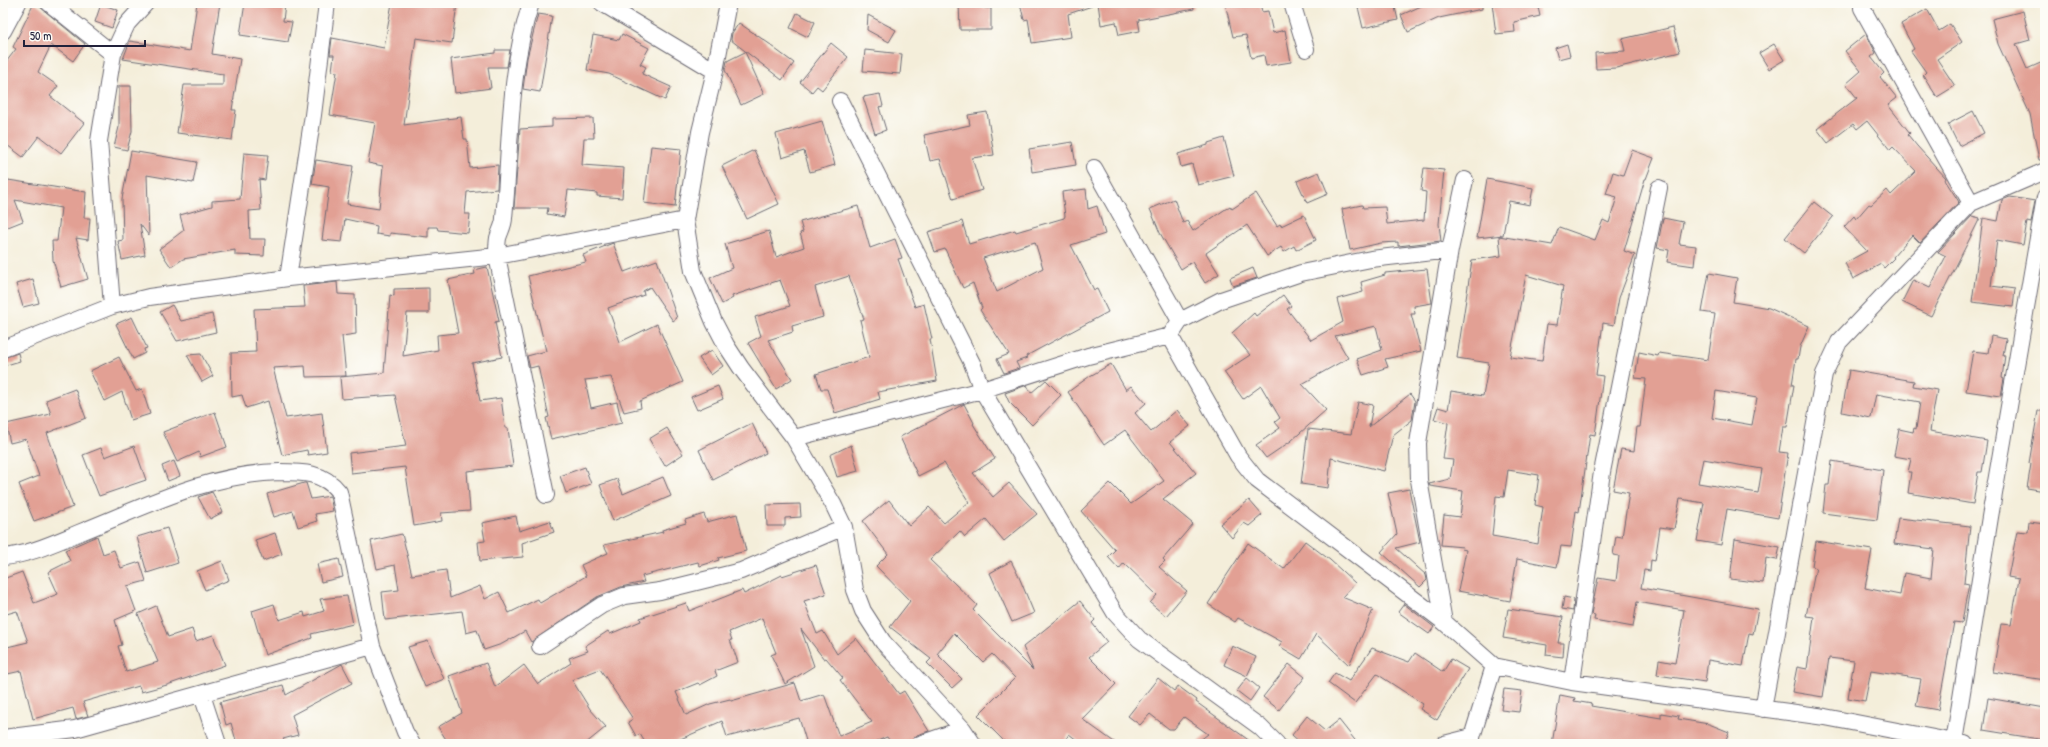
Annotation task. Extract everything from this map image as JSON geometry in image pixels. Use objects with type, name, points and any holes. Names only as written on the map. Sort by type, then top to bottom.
[{"type":"street","points":[[3,31],[18,3]]},
{"type":"street","points":[[49,3],[113,54]]},
{"type":"street","points":[[112,306],[99,141],[113,54],[127,24],[146,3]]},
{"type":"street","points":[[288,278],[313,115],[328,3]]},
{"type":"street","points":[[531,3],[521,33],[514,78],[510,114],[504,219],[498,239],[498,256],[546,495]]},
{"type":"street","points":[[602,3],[715,71]]},
{"type":"street","points":[[728,3],[715,71],[700,132],[685,220],[693,271],[714,322],[741,368],[794,438],[833,504],[844,527],[855,590],[863,612],[883,642],[963,729],[973,744]]},
{"type":"street","points":[[1292,3],[1306,49]]},
{"type":"street","points":[[1862,8],[1971,203]]},
{"type":"street","points":[[840,100],[972,363],[982,390],[1119,618],[1139,639],[1260,727],[1277,744]]},
{"type":"street","points":[[1094,168],[1180,321]]},
{"type":"street","points":[[1763,709],[1824,374],[1831,355],[1839,342],[1971,203],[2045,171]]},
{"type":"street","points":[[1444,622],[1417,461],[1418,443],[1450,250],[1465,180]]},
{"type":"street","points":[[1572,682],[1602,472],[1659,188]]},
{"type":"street","points":[[1170,336],[1238,456],[1257,480],[1444,622],[1494,666],[1572,682],[1825,717],[1960,743],[1990,517],[2045,197]]},
{"type":"street","points":[[3,348],[112,306],[156,296],[288,278],[498,256],[685,220]]},
{"type":"street","points":[[794,438],[982,390],[1088,356],[1170,336],[1180,321],[1221,300],[1301,273],[1371,259],[1450,250]]},
{"type":"street","points":[[3,558],[30,551],[61,540],[201,484],[251,473],[306,472],[333,484],[339,492],[372,646],[405,732],[412,744]]},
{"type":"street","points":[[540,646],[602,605],[624,596],[660,591],[694,581],[741,571],[844,527]]},
{"type":"street","points":[[3,738],[75,729],[202,695],[372,646]]},
{"type":"street","points":[[1444,744],[1472,741],[1494,666]]},
{"type":"street","points":[[202,695],[218,744]]},
{"type":"street","points":[[920,744],[963,729]]},
{"type":"building","points":[[34,3],[85,44],[73,61],[51,45],[38,72],[58,86],[50,96],[84,123],[61,153],[39,136],[23,157],[3,142],[3,66],[16,49],[13,47]]},
{"type":"building","points":[[197,3],[220,3],[212,54],[240,59],[232,110],[236,110],[232,140],[177,133],[184,85],[223,85],[223,74],[123,59],[130,41],[190,51]]},
{"type":"building","points":[[245,3],[285,3],[283,21],[292,22],[288,42],[240,35]]},
{"type":"building","points":[[392,3],[457,3],[452,43],[416,38],[404,125],[461,117],[464,139],[467,139],[470,168],[498,165],[497,189],[467,192],[465,214],[470,214],[468,233],[438,230],[437,227],[428,227],[428,237],[390,233],[390,236],[376,234],[377,226],[345,219],[342,242],[322,240],[329,187],[312,184],[316,160],[353,166],[347,204],[379,209],[383,166],[368,163],[375,123],[330,115],[337,72],[332,71],[334,55],[330,55],[332,38],[384,48]]},
{"type":"building","points":[[959,3],[983,3],[984,8],[991,8],[991,30],[960,30]]},
{"type":"building","points":[[1020,3],[1092,3],[1092,6],[1068,14],[1071,37],[1032,43],[1028,19],[1024,20]]},
{"type":"building","points":[[1098,3],[1193,3],[1194,9],[1138,20],[1140,31],[1119,35],[1116,22],[1101,25]]},
{"type":"building","points":[[1225,3],[1260,3],[1262,12],[1268,11],[1273,33],[1285,30],[1291,62],[1266,66],[1264,55],[1251,58],[1246,35],[1233,37]]},
{"type":"building","points":[[1357,3],[1394,3],[1398,20],[1363,28]]},
{"type":"building","points":[[1428,3],[1482,3],[1482,9],[1439,18],[1408,32],[1401,15]]},
{"type":"building","points":[[1492,3],[1537,3],[1540,16],[1514,22],[1515,32],[1496,34]]},
{"type":"building","points":[[101,4],[118,10],[112,28],[95,22]]},
{"type":"building","points":[[1927,9],[1939,31],[1950,24],[1962,42],[1937,59],[1955,86],[1937,97],[1923,75],[1926,72],[1911,51],[1914,49],[1901,24]]},
{"type":"building","points":[[2023,11],[2030,40],[2016,44],[2027,69],[2045,61],[2045,160],[2039,160],[2030,114],[1998,44],[1992,19]]},
{"type":"building","points":[[797,13],[815,22],[808,37],[790,28]]},
{"type":"building","points":[[538,14],[552,16],[540,92],[523,89],[527,58]]},
{"type":"building","points":[[868,15],[896,30],[889,42],[867,30]]},
{"type":"building","points":[[739,23],[794,63],[782,80],[731,40],[732,33]]},
{"type":"building","points":[[1673,27],[1680,52],[1616,68],[1596,69],[1595,53],[1625,51],[1622,39]]},
{"type":"building","points":[[622,34],[649,48],[640,64],[646,67],[642,74],[671,87],[665,100],[609,74],[587,70],[593,35],[619,40]]},
{"type":"building","points":[[1866,34],[1876,53],[1871,57],[1884,73],[1880,77],[1897,98],[1888,105],[1910,133],[1908,135],[1946,178],[1945,180],[1959,202],[1920,243],[1912,235],[1884,268],[1881,264],[1853,279],[1845,263],[1867,251],[1844,227],[1854,216],[1856,219],[1869,204],[1871,205],[1887,190],[1891,195],[1916,171],[1893,147],[1890,150],[1867,121],[1857,129],[1853,124],[1828,143],[1817,129],[1857,98],[1846,84],[1861,71],[1845,51]]},
{"type":"building","points":[[831,43],[848,57],[822,90],[817,86],[812,92],[800,82]]},
{"type":"building","points":[[1567,44],[1570,56],[1558,59],[1555,48]]},
{"type":"building","points":[[1774,44],[1784,60],[1769,69],[1759,53]]},
{"type":"building","points":[[495,50],[510,50],[507,67],[488,67],[491,88],[455,93],[451,59],[495,53]]},
{"type":"building","points":[[865,50],[902,54],[900,74],[863,71]]},
{"type":"building","points":[[745,52],[764,94],[741,105],[725,70],[727,61]]},
{"type":"building","points":[[119,86],[131,86],[132,131],[127,150],[114,147],[119,127]]},
{"type":"building","points":[[880,94],[883,106],[879,107],[886,130],[875,134],[863,97]]},
{"type":"building","points":[[1973,111],[1984,133],[1959,146],[1948,124]]},
{"type":"building","points":[[987,112],[994,155],[972,158],[982,190],[953,199],[940,159],[930,161],[924,135],[970,125],[968,115]]},
{"type":"building","points":[[593,118],[594,138],[584,138],[582,165],[624,168],[622,198],[597,196],[597,193],[568,190],[564,217],[547,214],[548,208],[514,208],[520,129],[552,127],[552,119]]},
{"type":"building","points":[[822,121],[835,165],[810,172],[804,151],[782,158],[776,134]]},
{"type":"building","points":[[1224,138],[1234,176],[1198,185],[1192,164],[1181,167],[1178,154],[1208,145],[1208,143]]},
{"type":"building","points":[[1072,142],[1076,165],[1032,172],[1029,149]]},
{"type":"building","points":[[651,146],[681,149],[675,207],[644,203]]},
{"type":"building","points":[[754,150],[779,204],[747,219],[722,166]]},
{"type":"building","points":[[1632,150],[1654,158],[1645,179],[1624,251],[1635,255],[1619,298],[1614,325],[1603,323],[1596,375],[1603,376],[1595,435],[1590,434],[1579,512],[1576,511],[1571,547],[1561,546],[1557,567],[1517,559],[1510,601],[1458,591],[1466,550],[1462,549],[1463,547],[1441,545],[1444,515],[1460,517],[1463,491],[1430,486],[1429,484],[1450,479],[1453,460],[1443,459],[1448,423],[1434,419],[1438,407],[1448,410],[1451,391],[1483,396],[1489,363],[1457,358],[1472,260],[1501,256],[1499,236],[1552,245],[1559,227],[1595,240],[1603,220],[1609,223],[1617,197],[1606,194],[1613,172],[1623,175]],"holes":[[[1526,275],[1563,286],[1557,325],[1547,324],[1542,361],[1510,357]],[[1508,470],[1539,475],[1535,505],[1543,507],[1538,544],[1492,536],[1496,496],[1504,497]]]},
{"type":"building","points":[[131,151],[197,162],[193,183],[147,175],[149,236],[140,224],[145,255],[122,260],[118,241],[123,240],[122,199]]},
{"type":"building","points":[[244,153],[268,155],[265,180],[259,179],[261,210],[249,211],[250,239],[265,239],[264,256],[235,255],[235,250],[183,259],[171,267],[159,249],[184,230],[180,215],[212,206],[212,201],[240,199]]},
{"type":"building","points":[[1424,168],[1444,170],[1439,224],[1441,241],[1398,246],[1398,242],[1381,243],[1350,250],[1342,209],[1362,205],[1363,208],[1385,207],[1387,224],[1424,220],[1426,192],[1421,191]]},
{"type":"building","points":[[3,171],[8,180],[86,192],[84,218],[90,218],[88,240],[76,238],[88,279],[61,287],[53,260],[52,241],[57,241],[61,208],[15,200],[23,221],[3,229]]},
{"type":"building","points":[[1319,172],[1328,194],[1307,203],[1297,181]]},
{"type":"building","points":[[1487,179],[1533,188],[1530,205],[1509,201],[1503,235],[1477,238]]},
{"type":"building","points":[[1086,189],[1088,209],[1097,206],[1105,234],[1071,245],[1094,290],[1097,289],[1108,312],[1026,356],[1027,358],[1016,362],[1019,368],[1004,373],[997,359],[1009,354],[980,310],[982,308],[973,283],[963,288],[945,249],[935,252],[928,232],[962,221],[969,244],[1015,230],[1016,232],[1064,218],[1062,192]],"holes":[[[1035,242],[1043,268],[997,292],[983,258]]]},
{"type":"building","points":[[1256,193],[1277,226],[1280,224],[1281,226],[1304,215],[1316,240],[1296,250],[1294,246],[1284,252],[1281,247],[1267,256],[1247,225],[1206,253],[1219,274],[1205,283],[1192,262],[1181,269],[1160,233],[1150,209],[1174,199],[1183,223],[1187,221],[1193,231],[1230,206],[1232,209]]},
{"type":"building","points":[[2010,197],[2035,201],[2031,223],[2027,222],[2023,245],[1997,240],[1991,286],[2015,289],[2013,307],[1972,302],[1983,218],[1998,221],[2002,200]]},
{"type":"building","points":[[1814,202],[1833,217],[1804,253],[1785,238]]},
{"type":"building","points":[[858,206],[870,248],[895,239],[902,258],[898,259],[915,307],[924,304],[932,339],[930,339],[937,381],[878,392],[880,399],[835,413],[827,389],[821,389],[816,374],[869,357],[860,320],[864,319],[849,276],[815,287],[823,317],[792,326],[793,332],[768,340],[792,379],[776,389],[748,343],[761,336],[755,317],[790,306],[780,280],[732,296],[733,298],[722,304],[710,278],[732,268],[725,244],[769,231],[776,257],[804,247],[800,233],[803,232],[800,222]]},
{"type":"building","points":[[1972,216],[1980,218],[1931,316],[1902,302],[1913,280],[1930,288],[1946,256],[1938,252]]},
{"type":"building","points":[[1663,218],[1683,222],[1679,244],[1696,246],[1694,266],[1667,262],[1669,250],[1657,248]]},
{"type":"building","points":[[613,243],[624,272],[657,260],[677,318],[673,321],[650,287],[643,291],[644,295],[608,308],[620,342],[657,324],[683,382],[640,401],[641,408],[624,412],[611,377],[585,380],[591,408],[617,402],[622,423],[551,439],[546,418],[549,417],[538,366],[530,368],[527,356],[546,351],[528,276],[586,262],[583,255]]},
{"type":"building","points":[[487,267],[499,321],[495,322],[502,357],[472,363],[480,401],[501,398],[505,428],[508,428],[513,466],[467,471],[470,511],[441,513],[442,521],[414,526],[405,467],[351,473],[349,453],[406,446],[395,395],[342,399],[340,377],[384,373],[390,295],[394,296],[394,289],[429,288],[429,313],[407,313],[403,356],[438,350],[437,335],[458,333],[448,280],[475,274],[474,270]]},
{"type":"building","points":[[1253,268],[1257,278],[1233,286],[1230,278]]},
{"type":"building","points":[[1427,269],[1432,303],[1414,306],[1415,314],[1411,314],[1421,351],[1385,359],[1388,367],[1363,375],[1357,359],[1382,350],[1376,326],[1335,336],[1348,358],[1302,384],[1326,410],[1291,441],[1266,458],[1256,445],[1280,428],[1275,422],[1280,418],[1261,386],[1243,399],[1224,372],[1250,355],[1232,333],[1254,313],[1256,316],[1283,295],[1291,306],[1287,309],[1311,340],[1343,322],[1337,299],[1363,292],[1361,282],[1385,275],[1385,273]]},
{"type":"building","points":[[1709,273],[1737,278],[1733,302],[1769,308],[1809,326],[1800,347],[1798,359],[1796,359],[1792,385],[1794,385],[1787,427],[1783,427],[1779,452],[1788,453],[1778,518],[1727,509],[1721,545],[1697,541],[1704,503],[1680,499],[1674,529],[1660,527],[1655,561],[1651,560],[1650,571],[1644,570],[1641,588],[1758,609],[1753,634],[1749,633],[1743,666],[1708,660],[1705,682],[1657,675],[1659,660],[1675,663],[1684,610],[1637,602],[1633,627],[1594,620],[1595,615],[1591,614],[1598,578],[1616,581],[1619,556],[1613,555],[1616,536],[1622,537],[1629,493],[1613,490],[1621,449],[1634,451],[1637,427],[1640,427],[1646,379],[1635,378],[1639,352],[1658,356],[1659,353],[1708,360],[1715,314],[1702,312]],"holes":[[[1716,391],[1757,398],[1752,425],[1712,418]],[[1703,459],[1762,469],[1758,493],[1698,483]]]},
{"type":"building","points":[[33,279],[39,303],[23,307],[16,284]]},
{"type":"building","points":[[337,282],[338,294],[355,295],[356,334],[342,336],[346,376],[306,377],[305,366],[273,368],[286,418],[322,413],[327,452],[308,455],[307,450],[282,455],[268,401],[246,408],[242,395],[232,397],[231,353],[256,352],[254,309],[305,307],[303,286]]},
{"type":"building","points":[[172,305],[181,321],[212,314],[216,332],[177,341],[160,312]]},
{"type":"building","points":[[132,317],[147,348],[144,349],[145,353],[133,359],[116,324]]},
{"type":"building","points":[[1991,336],[2006,339],[2003,355],[2005,355],[2002,378],[2004,379],[2001,396],[1966,391],[1973,351],[1988,353]]},
{"type":"building","points":[[712,350],[723,366],[711,375],[699,358]]},
{"type":"building","points":[[18,353],[20,361],[3,366],[3,358]]},
{"type":"building","points":[[201,354],[213,376],[202,382],[187,355]]},
{"type":"building","points":[[119,357],[136,391],[142,389],[150,414],[131,420],[122,392],[104,401],[90,371]]},
{"type":"building","points":[[1111,364],[1126,390],[1131,386],[1146,403],[1135,413],[1151,432],[1177,410],[1190,426],[1170,442],[1196,473],[1163,499],[1193,524],[1163,559],[1165,561],[1159,567],[1187,591],[1166,616],[1150,603],[1157,595],[1124,563],[1119,569],[1108,557],[1115,550],[1081,511],[1110,483],[1131,504],[1164,481],[1125,430],[1104,445],[1068,392],[1090,376]]},
{"type":"building","points":[[1849,370],[1914,381],[1913,386],[1937,390],[1930,431],[1987,441],[1982,472],[1978,472],[1973,504],[1908,493],[1911,472],[1908,472],[1911,459],[1894,456],[1899,429],[1913,432],[1914,428],[1916,429],[1920,402],[1876,394],[1871,418],[1842,412]]},
{"type":"building","points":[[1046,380],[1061,395],[1032,425],[1009,402],[1005,393],[1027,385],[1031,393]]},
{"type":"building","points":[[718,386],[723,399],[697,410],[691,397]]},
{"type":"building","points":[[75,389],[86,418],[47,433],[73,507],[34,521],[19,484],[39,476],[26,439],[10,443],[6,424],[51,414],[46,400]]},
{"type":"building","points":[[1410,394],[1415,401],[1412,420],[1393,435],[1384,471],[1331,458],[1328,488],[1301,484],[1308,429],[1351,434],[1358,402],[1373,405],[1369,427]]},
{"type":"building","points":[[964,404],[974,423],[973,424],[995,459],[973,473],[993,497],[1009,483],[1037,514],[1004,541],[986,519],[965,537],[960,531],[930,560],[977,605],[973,610],[1033,670],[1023,647],[1080,601],[1095,620],[1092,623],[1107,642],[1089,657],[1116,684],[1082,719],[1117,744],[1082,744],[1069,734],[1063,744],[1007,744],[978,715],[1015,678],[992,654],[983,662],[954,633],[937,654],[962,679],[952,688],[927,663],[931,659],[890,627],[910,601],[876,566],[888,554],[863,521],[889,500],[909,526],[929,507],[944,523],[969,502],[944,463],[918,476],[900,437]]},
{"type":"building","points":[[2038,411],[2045,411],[2045,491],[2027,488],[2031,464],[2029,463]]},
{"type":"building","points":[[215,412],[227,447],[200,457],[199,452],[177,462],[163,432]]},
{"type":"building","points":[[752,423],[766,453],[713,480],[699,450]]},
{"type":"building","points":[[667,428],[683,454],[665,466],[649,439]]},
{"type":"building","points":[[851,445],[858,471],[837,477],[830,455]]},
{"type":"building","points":[[134,446],[146,480],[99,496],[83,455],[101,448],[105,457]]},
{"type":"building","points":[[174,461],[180,476],[168,481],[162,466]]},
{"type":"building","points":[[1832,461],[1883,470],[1877,520],[1823,513],[1826,485],[1829,485]]},
{"type":"building","points":[[585,467],[591,484],[566,493],[560,476]]},
{"type":"building","points":[[663,477],[671,496],[613,521],[600,485],[617,479],[623,494]]},
{"type":"building","points":[[306,483],[311,499],[330,496],[333,511],[315,514],[317,521],[298,527],[293,511],[274,517],[267,494]]},
{"type":"building","points":[[1409,489],[1420,542],[1396,548],[1426,575],[1427,580],[1420,587],[1381,552],[1397,534],[1388,493]]},
{"type":"building","points":[[212,492],[223,512],[210,519],[198,497]]},
{"type":"building","points":[[1249,500],[1262,515],[1249,526],[1244,523],[1232,538],[1220,524]]},
{"type":"building","points":[[800,504],[801,517],[785,518],[785,526],[767,526],[766,505]]},
{"type":"building","points":[[704,514],[707,522],[737,514],[746,551],[718,558],[719,560],[700,566],[698,562],[642,576],[644,582],[621,587],[597,597],[531,642],[525,631],[502,644],[484,650],[477,630],[466,633],[462,611],[385,620],[382,592],[399,590],[395,565],[377,569],[371,541],[402,534],[412,575],[446,570],[450,598],[480,586],[485,599],[499,592],[509,613],[538,599],[540,603],[586,576],[581,565],[608,553],[604,545],[663,532],[662,530],[686,523],[685,520]]},
{"type":"building","points":[[516,516],[519,531],[550,521],[554,532],[522,543],[523,557],[480,561],[478,542],[485,541],[482,523]]},
{"type":"building","points":[[1898,518],[1970,526],[1964,583],[1969,584],[1962,623],[1954,622],[1938,710],[1916,706],[1921,679],[1871,671],[1865,701],[1848,698],[1854,661],[1829,658],[1823,697],[1792,692],[1797,667],[1807,669],[1814,617],[1806,616],[1816,567],[1812,566],[1816,541],[1872,550],[1865,588],[1900,595],[1904,573],[1931,578],[1934,549],[1894,544]]},
{"type":"building","points":[[2029,522],[2045,524],[2045,680],[1993,672],[2001,624],[2011,625],[2019,579],[2008,577],[2017,531],[2028,532]]},
{"type":"building","points":[[167,528],[178,563],[147,573],[137,537]]},
{"type":"building","points":[[275,533],[282,554],[263,561],[255,540]]},
{"type":"building","points":[[97,536],[103,554],[114,550],[121,568],[140,562],[146,581],[127,586],[136,611],[115,620],[122,645],[118,646],[126,672],[158,662],[138,614],[156,606],[168,637],[192,629],[196,641],[213,635],[225,665],[167,685],[141,692],[139,686],[83,702],[88,716],[76,719],[73,708],[33,719],[21,671],[3,675],[3,648],[28,642],[17,611],[3,615],[3,579],[22,572],[34,603],[58,594],[48,572],[70,561],[65,550]]},
{"type":"building","points":[[1735,539],[1780,547],[1777,560],[1766,558],[1763,583],[1730,579]]},
{"type":"building","points":[[1305,541],[1330,560],[1355,583],[1342,597],[1373,610],[1349,665],[1316,634],[1301,659],[1279,646],[1282,642],[1238,618],[1235,622],[1208,604],[1248,543],[1284,569]]},
{"type":"building","points":[[339,559],[343,577],[321,582],[317,564]]},
{"type":"building","points":[[222,561],[229,580],[205,590],[197,571]]},
{"type":"building","points":[[1011,561],[1034,613],[1012,622],[990,573]]},
{"type":"building","points":[[816,565],[826,594],[804,601],[817,634],[823,631],[837,654],[856,638],[899,694],[904,691],[929,731],[917,735],[909,744],[892,744],[887,737],[870,744],[807,744],[799,718],[727,737],[722,721],[669,744],[646,744],[640,734],[636,736],[628,722],[633,719],[600,669],[572,680],[590,709],[606,727],[585,744],[449,744],[438,727],[462,713],[449,676],[486,663],[495,687],[524,665],[538,684],[571,663],[569,658],[588,651],[585,646],[608,631],[610,634],[641,621],[640,618],[686,603],[689,611],[742,590],[744,594],[782,576]],"holes":[[[762,618],[776,653],[771,655],[785,684],[814,666],[801,629],[824,659],[826,658],[843,678],[840,680],[872,722],[839,736],[824,694],[801,701],[795,683],[731,701],[730,699],[710,704],[686,715],[676,692],[698,683],[700,685],[717,676],[715,671],[738,662],[730,640],[732,640],[729,632]]]},
{"type":"building","points":[[347,596],[353,624],[311,634],[312,638],[265,655],[252,611],[274,604],[279,620],[304,612],[305,617],[324,611],[320,599]]},
{"type":"building","points":[[1564,597],[1574,599],[1573,611],[1562,609]]},
{"type":"building","points":[[1404,604],[1434,627],[1429,634],[1398,612]]},
{"type":"building","points":[[1508,609],[1563,617],[1558,643],[1564,643],[1563,657],[1546,655],[1547,645],[1503,638]]},
{"type":"building","points":[[428,641],[444,679],[425,687],[408,647]]},
{"type":"building","points":[[1232,646],[1256,657],[1247,676],[1224,665]]},
{"type":"building","points":[[1372,648],[1409,662],[1415,653],[1443,672],[1451,659],[1468,669],[1437,720],[1420,709],[1423,704],[1377,674],[1355,703],[1328,683],[1335,673],[1349,681]]},
{"type":"building","points":[[342,664],[352,683],[292,715],[298,735],[283,739],[285,744],[237,744],[231,723],[226,725],[220,702],[283,685],[286,695]]},
{"type":"building","points":[[1289,664],[1305,677],[1279,710],[1263,697]]},
{"type":"building","points":[[1158,678],[1174,691],[1178,686],[1197,700],[1196,702],[1254,744],[1195,744],[1208,734],[1184,717],[1174,729],[1169,729],[1150,714],[1140,725],[1128,716]]},
{"type":"building","points":[[1247,678],[1259,688],[1250,701],[1237,691]]},
{"type":"building","points":[[1504,689],[1522,691],[1519,712],[1501,710]]},
{"type":"building","points":[[1560,695],[1575,698],[1574,701],[1592,704],[1591,706],[1661,718],[1661,713],[1679,716],[1678,719],[1709,724],[1729,732],[1724,744],[1552,744]]},
{"type":"building","points":[[1988,698],[2045,708],[2045,740],[1983,730]]},
{"type":"building","points":[[1307,716],[1325,731],[1339,720],[1358,744],[1302,744],[1292,735]]}]
